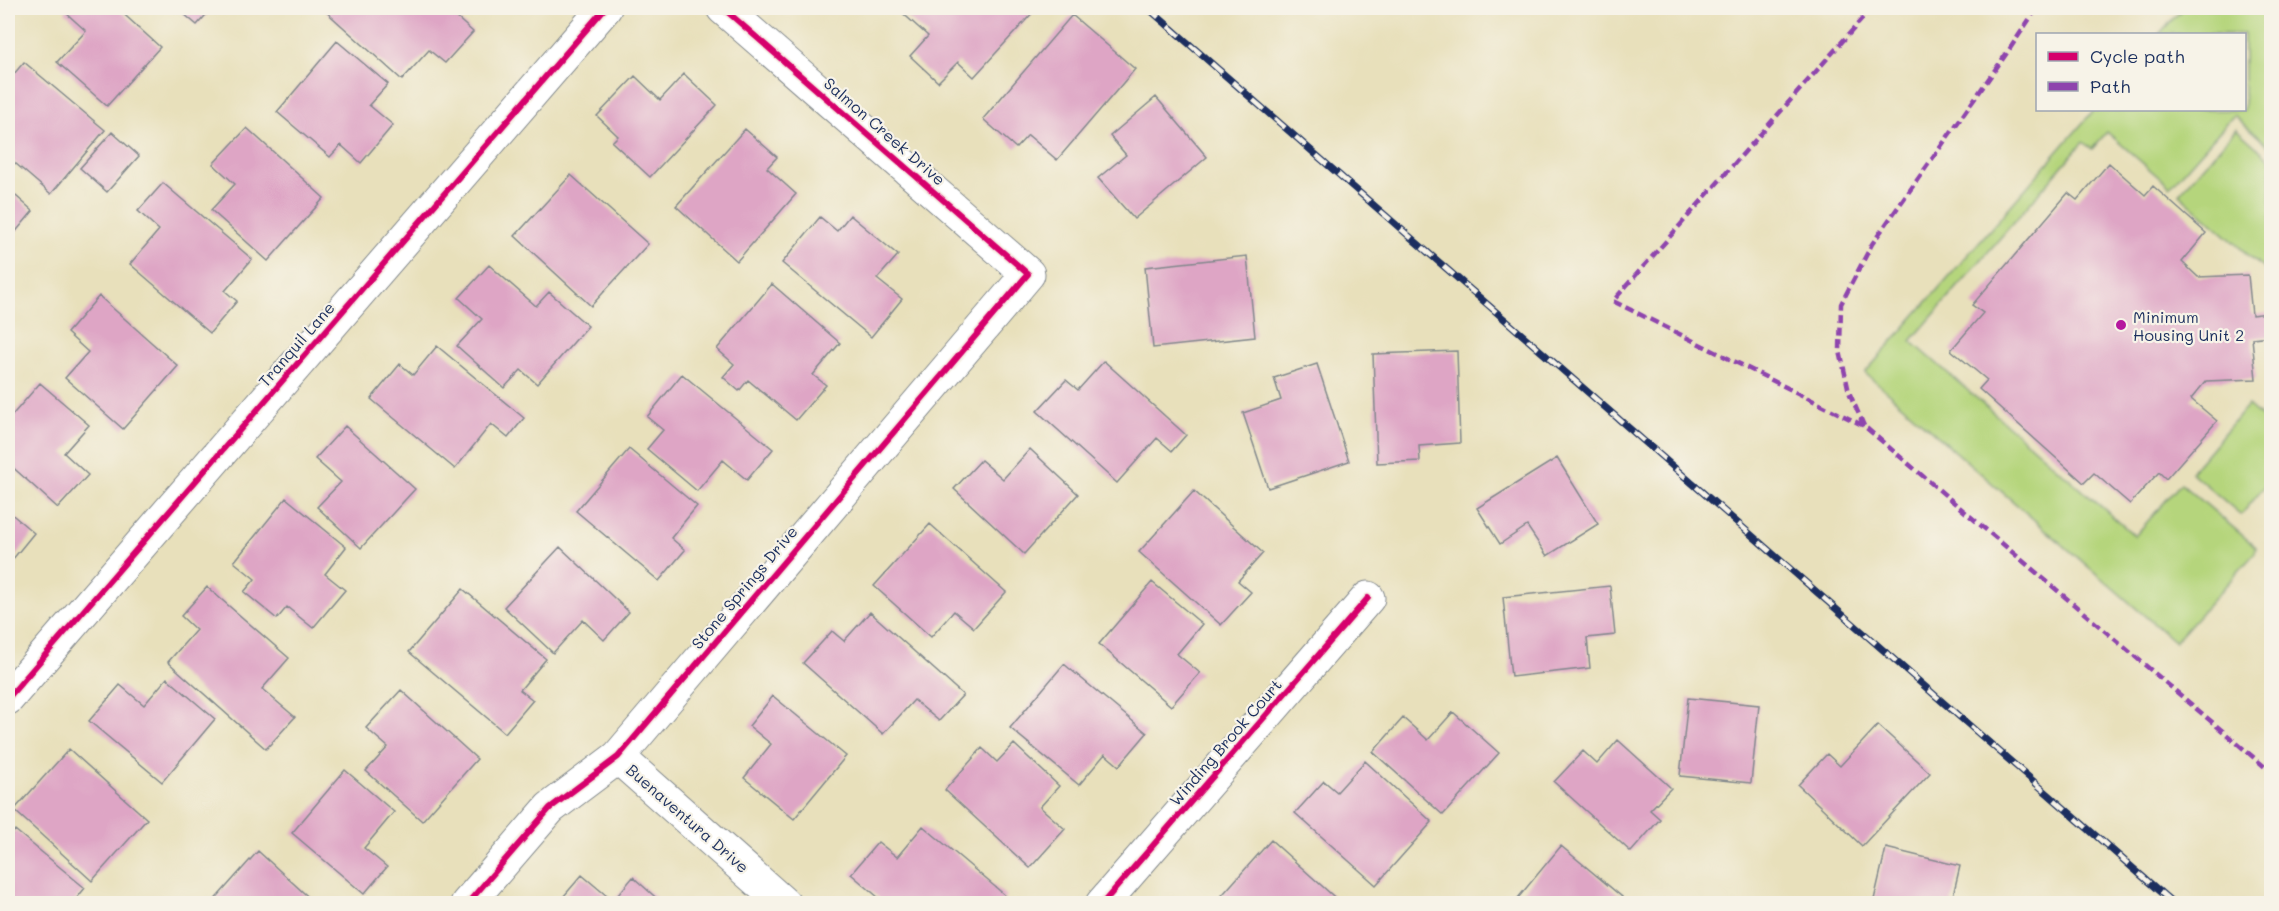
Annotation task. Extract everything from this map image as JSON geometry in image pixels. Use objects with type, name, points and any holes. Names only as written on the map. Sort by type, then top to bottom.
[{"type":"street","name":"Tranquil Lane","points":[[8,698],[605,8]]},
{"type":"street","name":"Salmon Creek Drive","points":[[723,8],[1029,274]]},
{"type":"street","name":"Stone Springs Drive","points":[[467,903],[550,808],[618,757],[1029,274]]},
{"type":"street","name":"Winding Brook Court","points":[[1102,903],[1368,598]]},
{"type":"street","name":"Buenaventura Drive","points":[[618,757],[784,903]]},
{"type":"green space","points":[[2183,8],[2271,8],[2271,148],[2234,115],[2170,187],[2107,132],[2092,149],[2083,142],[1911,341],[2135,536],[2181,483],[2256,547],[2255,553],[2175,642],[1865,373],[2093,111],[2246,111],[2246,33],[2160,33]]},
{"type":"green space","points":[[2236,129],[2271,160],[2271,275],[2179,194]]},
{"type":"green space","points":[[2248,405],[2271,425],[2271,479],[2241,515],[2191,472]]},
{"type":"building","points":[[69,8],[117,8],[160,47],[107,106],[57,62],[86,31],[65,12]]},
{"type":"building","points":[[177,8],[212,8],[197,25]]},
{"type":"building","points":[[322,8],[446,8],[473,32],[445,63],[429,50],[402,80]]},
{"type":"building","points":[[897,8],[1036,9],[974,77],[958,62],[938,82],[910,56],[928,36]]},
{"type":"building","points":[[1072,15],[1135,69],[1057,160],[1028,135],[1016,148],[983,119]]},
{"type":"building","points":[[337,41],[388,84],[369,105],[393,125],[361,163],[341,145],[330,157],[277,112]]},
{"type":"building","points":[[24,62],[105,130],[51,194],[8,157],[8,81]]},
{"type":"building","points":[[684,74],[717,105],[650,177],[612,142],[618,136],[597,116],[635,76],[660,100]]},
{"type":"building","points":[[1156,97],[1207,157],[1134,219],[1098,178],[1126,155],[1110,136]]},
{"type":"building","points":[[247,128],[324,198],[268,261],[211,210],[235,184],[213,164]]},
{"type":"building","points":[[745,129],[777,157],[767,168],[796,194],[737,261],[676,206]]},
{"type":"building","points":[[112,132],[139,156],[107,192],[80,168]]},
{"type":"building","name":"Minimum Housing Unit 2","points":[[2109,163],[2145,195],[2153,186],[2206,233],[2182,262],[2198,277],[2248,275],[2252,315],[2268,313],[2270,336],[2252,338],[2256,379],[2206,381],[2191,399],[2217,421],[2166,479],[2159,472],[2130,504],[2094,473],[2084,483],[1979,389],[1987,380],[1951,350],[1983,313],[1972,305],[2068,193],[2077,200]]},
{"type":"building","points":[[571,175],[648,244],[591,306],[515,236]]},
{"type":"building","points":[[163,183],[252,259],[225,291],[237,301],[210,333],[130,264],[159,230],[138,211]]},
{"type":"building","points":[[8,189],[33,211],[8,241]]},
{"type":"building","points":[[850,215],[898,255],[877,279],[902,299],[871,337],[782,263],[820,217],[837,231]]},
{"type":"building","points":[[1247,256],[1255,337],[1153,348],[1145,267]]},
{"type":"building","points":[[489,265],[536,306],[549,292],[588,326],[537,384],[521,370],[504,388],[457,346],[482,319],[459,298]]},
{"type":"building","points":[[772,284],[840,343],[813,375],[826,385],[796,420],[748,380],[739,391],[723,377],[734,364],[717,349]]},
{"type":"building","points":[[99,296],[178,366],[123,429],[65,378],[88,352],[67,333]]},
{"type":"building","points":[[437,346],[524,418],[508,438],[491,424],[455,469],[371,399],[400,364],[413,375]]},
{"type":"building","points":[[1457,351],[1460,443],[1419,446],[1420,461],[1377,463],[1373,354]]},
{"type":"building","points":[[1104,361],[1186,435],[1172,451],[1157,438],[1117,483],[1037,411],[1066,380],[1078,390]]},
{"type":"building","points":[[1317,364],[1349,461],[1268,488],[1243,413],[1281,400],[1274,378]]},
{"type":"building","points":[[682,374],[773,449],[747,480],[723,460],[697,491],[647,449],[663,430],[647,417]]},
{"type":"building","points":[[40,383],[89,425],[64,453],[88,475],[58,508],[8,463],[8,420]]},
{"type":"building","points":[[345,426],[415,489],[361,548],[317,507],[341,482],[315,459]]},
{"type":"building","points":[[629,449],[697,506],[671,538],[685,550],[659,581],[576,511]]},
{"type":"building","points":[[1030,449],[1078,494],[1024,554],[954,489],[981,460],[1003,479]]},
{"type":"building","points":[[1557,458],[1598,524],[1547,556],[1527,526],[1500,544],[1477,508]]},
{"type":"building","points":[[1194,491],[1263,553],[1238,581],[1251,592],[1221,625],[1139,552]]},
{"type":"building","points":[[286,498],[346,547],[325,574],[345,590],[313,628],[287,607],[277,619],[244,592],[255,579],[234,562]]},
{"type":"building","points":[[8,511],[34,533],[8,565]]},
{"type":"building","points":[[930,524],[1006,592],[974,628],[954,611],[931,637],[874,586]]},
{"type":"building","points":[[560,547],[629,612],[604,640],[583,620],[553,653],[504,607]]},
{"type":"building","points":[[1152,582],[1202,624],[1177,654],[1200,673],[1171,706],[1099,644]]},
{"type":"building","points":[[1610,586],[1615,635],[1587,638],[1590,668],[1511,677],[1503,597]]},
{"type":"building","points":[[207,587],[289,658],[262,689],[295,717],[266,749],[168,662],[196,630],[181,616]]},
{"type":"building","points":[[463,589],[546,659],[520,690],[533,700],[505,733],[409,652]]},
{"type":"building","points":[[870,612],[963,695],[939,721],[914,700],[883,734],[803,663],[832,631],[844,641]]},
{"type":"building","points":[[1064,664],[1147,733],[1119,766],[1105,754],[1079,785],[1010,728]]},
{"type":"building","points":[[167,678],[215,719],[162,782],[89,721],[120,685],[144,705]]},
{"type":"building","points":[[401,690],[477,759],[422,821],[366,771],[388,747],[366,728]]},
{"type":"building","points":[[773,696],[846,756],[794,819],[744,778],[771,744],[749,726]]},
{"type":"building","points":[[1688,698],[1759,705],[1751,783],[1680,776]]},
{"type":"building","points":[[1453,712],[1499,753],[1443,815],[1373,752],[1403,718],[1428,740]]},
{"type":"building","points":[[1878,725],[1930,773],[1862,846],[1798,785],[1827,754],[1840,766]]},
{"type":"building","points":[[1618,740],[1671,788],[1650,810],[1660,819],[1631,852],[1554,782],[1583,751],[1597,764]]},
{"type":"building","points":[[1014,744],[1059,786],[1040,807],[1065,829],[1030,868],[945,790],[982,748],[997,762]]},
{"type":"building","points":[[69,749],[147,819],[92,881],[14,810]]},
{"type":"building","points":[[1365,761],[1432,822],[1376,885],[1295,813],[1324,781],[1337,792]]},
{"type":"building","points":[[345,770],[394,812],[364,848],[387,867],[364,894],[292,833]]},
{"type":"building","points":[[923,826],[1006,896],[1000,904],[886,904],[851,874],[878,842],[897,857]]},
{"type":"building","points":[[15,830],[85,888],[72,904],[8,904],[8,839]]},
{"type":"building","points":[[1271,840],[1342,904],[1216,902]]},
{"type":"building","points":[[1561,846],[1622,897],[1617,904],[1513,904]]},
{"type":"building","points":[[1886,848],[1960,866],[1951,904],[1873,904]]},
{"type":"building","points":[[258,851],[316,904],[211,904]]},
{"type":"building","points":[[582,875],[613,901],[633,877],[663,904],[557,904]]},
{"type":"railway","points":[[1148,8],[2174,904]]},
{"type":"marked path","points":[[1872,8],[1613,301],[1864,426],[2272,773]]},
{"type":"marked path","points":[[1864,426],[1849,392],[1840,351],[1841,304],[1872,244],[2037,8]]},
{"type":"cycle path","points":[[8,698],[605,8]]},
{"type":"cycle path","points":[[467,904],[550,808],[618,757],[1028,274],[723,8]]},
{"type":"cycle path","points":[[1102,904],[1368,598]]},
{"type":"place","name":"Minimum Housing Unit 2","points":[[2121,325]]}]
